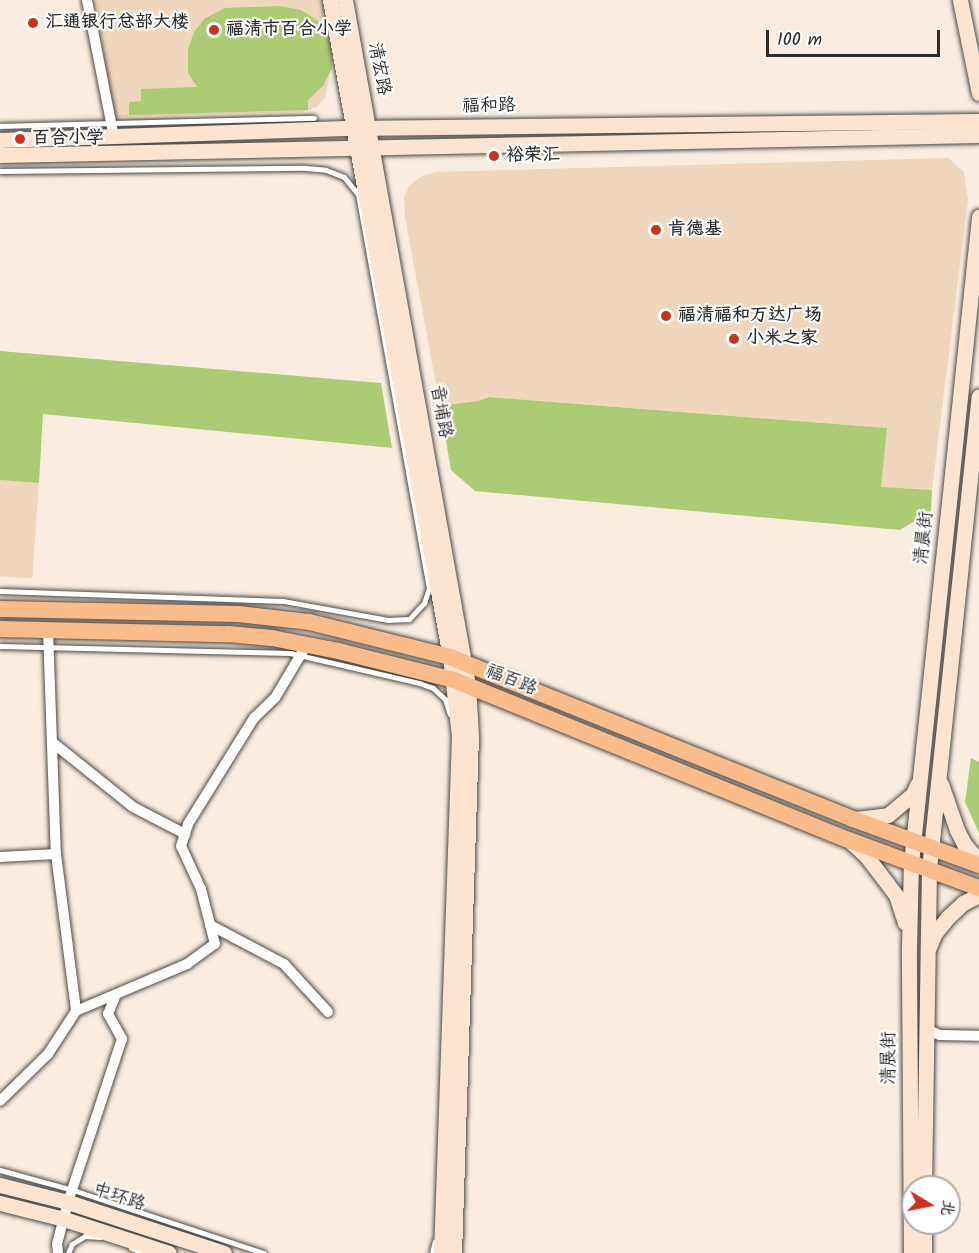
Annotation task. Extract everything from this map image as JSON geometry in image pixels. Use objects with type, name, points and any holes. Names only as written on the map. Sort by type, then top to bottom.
[{"type":"main road","name":"福百路","points":[[0,609],[258,616],[309,622],[457,659],[853,819],[979,863]]},
{"type":"main road","name":"福百路","points":[[0,629],[228,634],[272,638],[304,650],[461,682],[849,840],[979,888]]},
{"type":"street","points":[[87,0],[112,130]]},
{"type":"street","name":"清宏路","points":[[330,0],[355,146]]},
{"type":"street","name":"清宏路","points":[[345,0],[372,146]]},
{"type":"street","points":[[960,0],[979,93]]},
{"type":"street","name":"福和路","points":[[0,140],[112,130],[979,121]]},
{"type":"street","name":"福和路","points":[[0,155],[979,135]]},
{"type":"street","name":"音埔路","points":[[355,146],[457,659]]},
{"type":"street","name":"音埔路","points":[[372,146],[461,682]]},
{"type":"street","name":"清晨街","points":[[911,863],[979,217]]},
{"type":"street","name":"清晨街","points":[[929,869],[972,506],[979,398]]},
{"type":"street","points":[[48,630],[56,854],[76,1011]]},
{"type":"street","points":[[0,1101],[48,1053],[76,1011],[187,964],[215,944],[201,889],[181,846],[188,824],[254,718],[275,698],[304,650]]},
{"type":"street","points":[[441,1253],[461,682]]},
{"type":"street","points":[[454,1253],[471,736],[461,682]]},
{"type":"street","points":[[52,742],[133,807],[185,834]]},
{"type":"street","points":[[853,819],[888,815],[902,806],[913,794],[921,774]]},
{"type":"street","points":[[939,774],[952,821],[964,844],[979,863]]},
{"type":"street","points":[[849,840],[867,857],[896,895],[903,915],[909,948]]},
{"type":"street","points":[[0,857],[56,854]]},
{"type":"street","name":"清展街","points":[[911,863],[909,948],[911,1253]]},
{"type":"street","name":"清展街","points":[[924,1175],[929,869]]},
{"type":"street","points":[[927,952],[935,933],[948,917],[963,903],[979,895]]},
{"type":"street","points":[[210,925],[284,964],[328,1012]]},
{"type":"street","points":[[58,1253],[57,1244],[70,1196],[122,1039],[108,1014],[115,996]]},
{"type":"street","points":[[925,1029],[940,1035],[979,1036]]},
{"type":"street","name":"中环路","points":[[0,1185],[70,1196],[224,1253]]},
{"type":"street","name":"中环路","points":[[0,1203],[64,1219],[169,1253]]},
{"type":"street","points":[[924,1235],[924,1253]]},
{"type":"lane","points":[[0,126],[112,130],[314,118]]},
{"type":"lane","points":[[0,171],[305,168],[326,170],[344,177],[358,194],[429,588],[424,603],[409,619],[388,620],[282,601],[0,591]]},
{"type":"lane","points":[[0,646],[304,650],[434,688],[445,699],[452,717],[437,1214],[432,1253]]},
{"type":"lane","points":[[0,1170],[70,1196],[264,1253]]},
{"type":"lane","points":[[68,1253],[72,1244],[85,1236],[102,1238],[144,1253]]},
{"type":"shaded area","name":"福清市百合小学","points":[[96,0],[322,0],[333,60],[325,98],[317,107],[302,112],[113,117]]},
{"type":"shaded area","points":[[948,158],[964,172],[968,199],[932,490],[881,488],[886,428],[489,397],[478,401],[440,406],[405,217],[404,197],[409,186],[422,176],[436,172]]},
{"type":"shaded area","points":[[0,480],[39,483],[32,578],[0,576]]},
{"type":"green space","points":[[280,6],[301,10],[320,22],[331,46],[332,68],[323,86],[308,100],[308,110],[129,115],[129,102],[141,101],[141,89],[197,87],[188,73],[188,49],[194,32],[204,19],[225,8]]},
{"type":"green space","points":[[0,351],[381,383],[392,448],[43,414],[39,483],[0,480]]},
{"type":"green space","points":[[489,397],[887,428],[881,487],[932,490],[931,511],[900,530],[475,491],[451,470],[440,406],[478,401]]},
{"type":"green space","points":[[971,758],[979,762],[979,833],[965,802]]},
{"type":"place","name":"汇通银行总部大楼","points":[[33,23]]},
{"type":"place","name":"福清市百合小学","points":[[214,30]]},
{"type":"place","name":"百合小学","points":[[20,139]]},
{"type":"place","name":"裕荣汇","points":[[494,156]]},
{"type":"place","name":"肯德基","points":[[656,230]]},
{"type":"place","name":"福清福和万达广场","points":[[666,316]]},
{"type":"place","name":"小米之家","points":[[734,339]]}]
